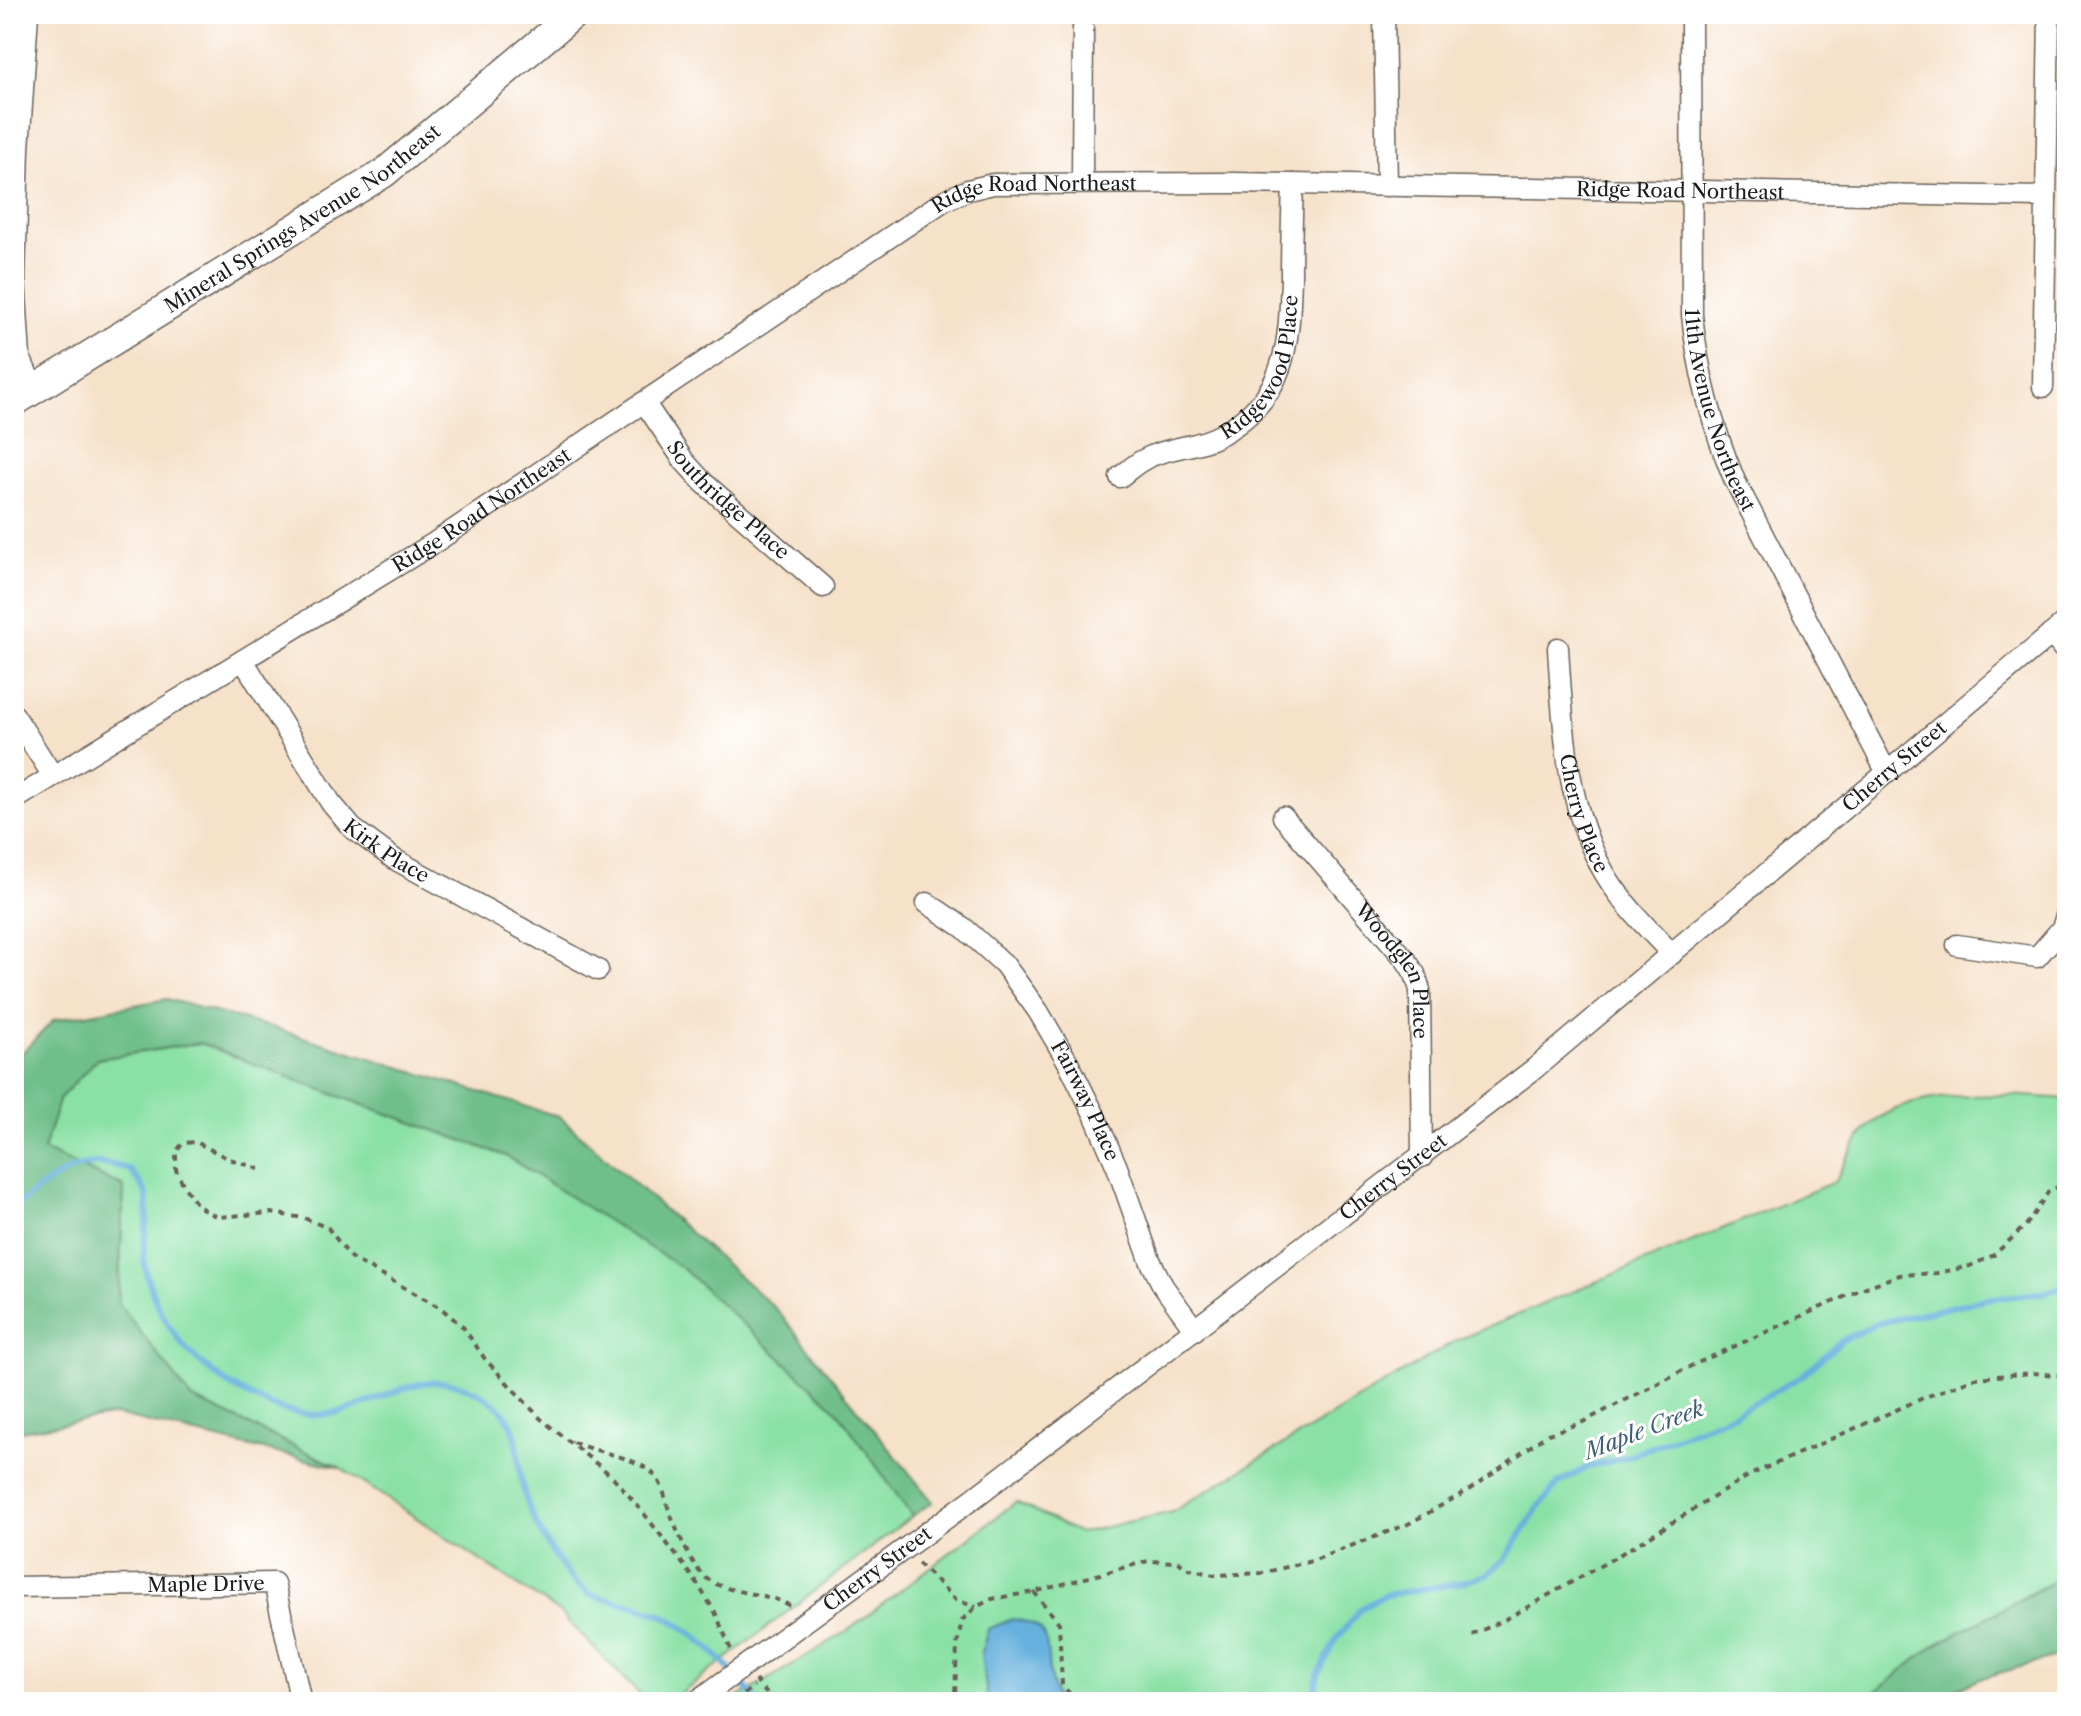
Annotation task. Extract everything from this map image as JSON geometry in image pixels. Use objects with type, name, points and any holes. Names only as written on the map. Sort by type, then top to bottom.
[{"type":"main road","name":"Mineral Springs Avenue Northeast","points":[[24,396],[384,173],[574,14]]},
{"type":"street","points":[[24,396],[15,278],[17,149],[28,14]]},
{"type":"street","points":[[1384,14],[1387,186]]},
{"type":"street","name":"11th Avenue Northeast","points":[[1691,14],[1694,191],[1692,315],[1699,372],[1718,441],[1735,481],[1887,773]]},
{"type":"street","points":[[2043,387],[2049,14]]},
{"type":"street","points":[[1082,183],[1083,28]]},
{"type":"street","name":"Ridge Road Northeast","points":[[14,800],[434,543],[945,200],[968,190],[993,184],[1293,184],[2046,197]]},
{"type":"street","name":"Ridgewood Place","points":[[1120,477],[1144,459],[1171,449],[1193,446],[1229,429],[1259,404],[1274,382],[1289,335],[1293,184]]},
{"type":"street","name":"Southridge Place","points":[[644,402],[684,461],[704,483],[823,587]]},
{"type":"street","points":[[2059,628],[2067,653]]},
{"type":"street","name":"Cherry Street","points":[[697,1702],[1195,1330],[1534,1069],[2059,628]]},
{"type":"street","name":"Cherry Place","points":[[1558,648],[1569,765],[1576,803],[1588,839],[1626,905],[1672,954]]},
{"type":"street","name":"Kirk Place","points":[[243,660],[331,803],[352,828],[394,859],[598,970]]},
{"type":"street","points":[[14,715],[53,776]]},
{"type":"street","name":"Woodglen Place","points":[[1283,817],[1415,974],[1420,990],[1422,1157]]},
{"type":"street","name":"Fairway Place","points":[[927,903],[964,928],[1004,964],[1038,1011],[1094,1114],[1117,1167],[1150,1260],[1163,1286],[1195,1330]]},
{"type":"street","points":[[1957,945],[2037,957],[2062,928],[2067,913]]},
{"type":"street","name":"Maple Drive","points":[[14,1587],[274,1583],[301,1702]]},
{"type":"path","points":[[259,1169],[227,1158],[196,1142],[183,1143],[176,1152],[176,1170],[198,1206],[217,1217],[271,1213],[304,1218],[328,1228],[351,1258],[441,1308],[463,1327],[485,1359],[560,1436],[613,1477],[642,1511],[693,1577],[715,1612],[728,1647]]},
{"type":"path","points":[[949,1702],[955,1695],[957,1645],[962,1620],[976,1607],[992,1599],[1034,1592],[1148,1561],[1179,1562],[1185,1568],[1214,1575],[1262,1573],[1312,1561],[1408,1524],[1471,1489],[1548,1434],[1583,1422],[1693,1365],[1866,1287],[1900,1275],[1937,1273],[1970,1266],[1994,1255],[2027,1224],[2049,1191],[2067,1183]]},
{"type":"path","points":[[1472,1635],[1614,1558],[1750,1475],[1854,1428],[1975,1378],[2033,1373],[2067,1376]]},
{"type":"path","points":[[560,1436],[595,1452],[631,1460],[650,1471],[664,1487],[670,1512],[703,1577],[719,1586],[774,1598],[791,1606],[806,1620]]},
{"type":"path","points":[[904,1548],[956,1600],[976,1607]]},
{"type":"path","points":[[1034,1592],[1059,1623],[1062,1685],[1077,1702]]},
{"type":"green space","points":[[167,999],[274,1028],[560,1117],[777,1310],[933,1502],[912,1516],[836,1409],[683,1269],[506,1156],[200,1043],[97,1059],[60,1098],[43,1150],[124,1187],[118,1303],[191,1398],[341,1468],[116,1415],[14,1432],[14,1061],[54,1020]]},
{"type":"green space","points":[[200,1043],[506,1156],[683,1268],[836,1409],[912,1516],[670,1702],[647,1702],[560,1613],[341,1468],[191,1398],[118,1303],[124,1187],[43,1150],[60,1098],[97,1059]]},
{"type":"green space","points":[[2010,1095],[2067,1099],[2067,1574],[1932,1647],[1863,1702],[731,1702],[846,1632],[1016,1502],[1079,1533],[1172,1512],[1455,1341],[1834,1182],[1862,1133],[1882,1116],[1916,1102]]},
{"type":"green space","points":[[2067,1574],[2067,1654],[1985,1677],[1923,1702],[1863,1702],[1932,1647]]},
{"type":"water","points":[[1012,1619],[1034,1625],[1044,1634],[1056,1702],[988,1702],[981,1655],[988,1629]]},
{"type":"waterway","name":"Maple Creek","points":[[14,1208],[53,1179],[86,1164],[110,1164],[129,1169],[146,1194],[146,1272],[168,1325],[195,1358],[212,1372],[251,1397],[272,1406],[315,1415],[335,1413],[403,1388],[437,1382],[455,1384],[491,1401],[503,1411],[515,1434],[524,1493],[535,1522],[571,1578],[596,1597],[640,1607],[669,1618],[699,1639],[758,1702]]},
{"type":"waterway","name":"Maple Creek","points":[[1313,1702],[1318,1674],[1336,1640],[1360,1609],[1385,1595],[1459,1583],[1488,1574],[1506,1558],[1537,1509],[1559,1483],[1588,1467],[1627,1457],[1736,1413],[1802,1376],[1841,1341],[1875,1324],[1985,1299],[2042,1293],[2067,1286]]}]
